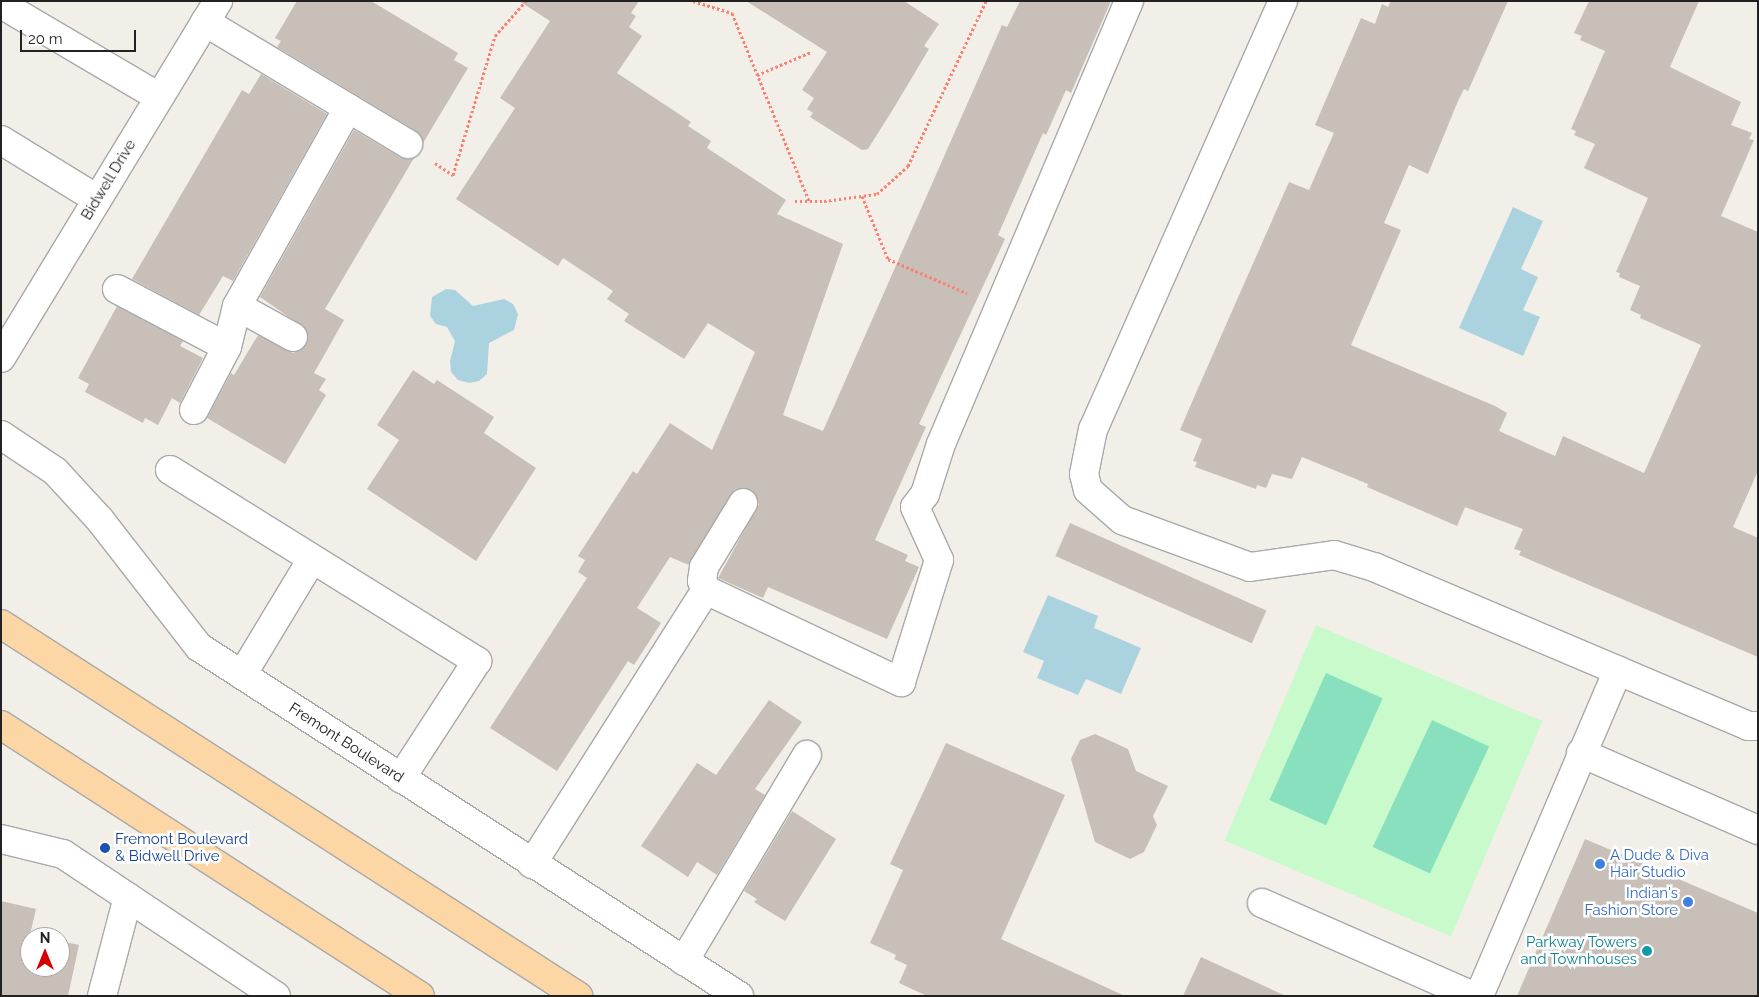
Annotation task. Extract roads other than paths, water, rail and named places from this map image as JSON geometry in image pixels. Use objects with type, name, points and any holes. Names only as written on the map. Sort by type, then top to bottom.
[{"type":"main road","points":[[1,624],[578,996]]},
{"type":"main road","points":[[1,725],[420,996]]},
{"type":"street","points":[[743,503],[704,567],[702,581],[706,590],[900,682],[939,560],[915,507],[925,494],[941,444],[1129,1]]},
{"type":"street","points":[[1283,1],[1093,429],[1084,474],[1088,490],[1122,520],[1250,567],[1334,555],[1374,567],[1748,726],[1758,726]]},
{"type":"street","points":[[1,4],[159,97]]},
{"type":"street","points":[[212,12],[348,108],[408,144]]},
{"type":"street","name":"Bidwell Drive","points":[[1,358],[212,12]]},
{"type":"street","points":[[194,410],[227,347],[237,306],[348,108]]},
{"type":"street","points":[[1,140],[97,199]]},
{"type":"street","points":[[117,289],[227,347]]},
{"type":"street","points":[[237,306],[293,337]]},
{"type":"street","name":"Fremont Boulevard","points":[[1,435],[55,471],[100,520],[199,647],[739,996]]},
{"type":"street","points":[[170,470],[477,661],[401,778]]},
{"type":"street","points":[[242,675],[312,559]]},
{"type":"street","points":[[532,864],[706,590]]},
{"type":"street","points":[[1479,996],[1618,670]]},
{"type":"street","points":[[1581,753],[1758,830]]},
{"type":"street","points":[[684,961],[808,755]]},
{"type":"street","points":[[1,840],[63,854],[276,996]]},
{"type":"street","points":[[102,996],[128,897]]},
{"type":"street","points":[[1262,903],[1473,996]]},
{"type":"water","points":[[1513,207],[1543,221],[1521,269],[1538,277],[1523,310],[1540,317],[1523,356],[1459,328]]},
{"type":"water","points":[[446,289],[455,290],[473,306],[504,299],[513,304],[518,314],[514,330],[489,343],[487,374],[479,381],[469,383],[458,380],[451,372],[450,361],[455,341],[447,327],[436,324],[430,316],[432,297]]},
{"type":"water","points":[[1048,595],[1098,616],[1094,628],[1141,648],[1121,694],[1086,679],[1078,695],[1037,678],[1044,661],[1023,652]]},
{"type":"place","name":"Fremont Boulevard & Bidwell Drive","points":[[105,848]]},
{"type":"place","name":"A Dude & Diva Hair Studio","points":[[1600,864]]},
{"type":"place","name":"Indian's Fashion Store","points":[[1688,902]]},
{"type":"place","name":"Parkway Towers and Townhouses","points":[[1647,951]]}]
